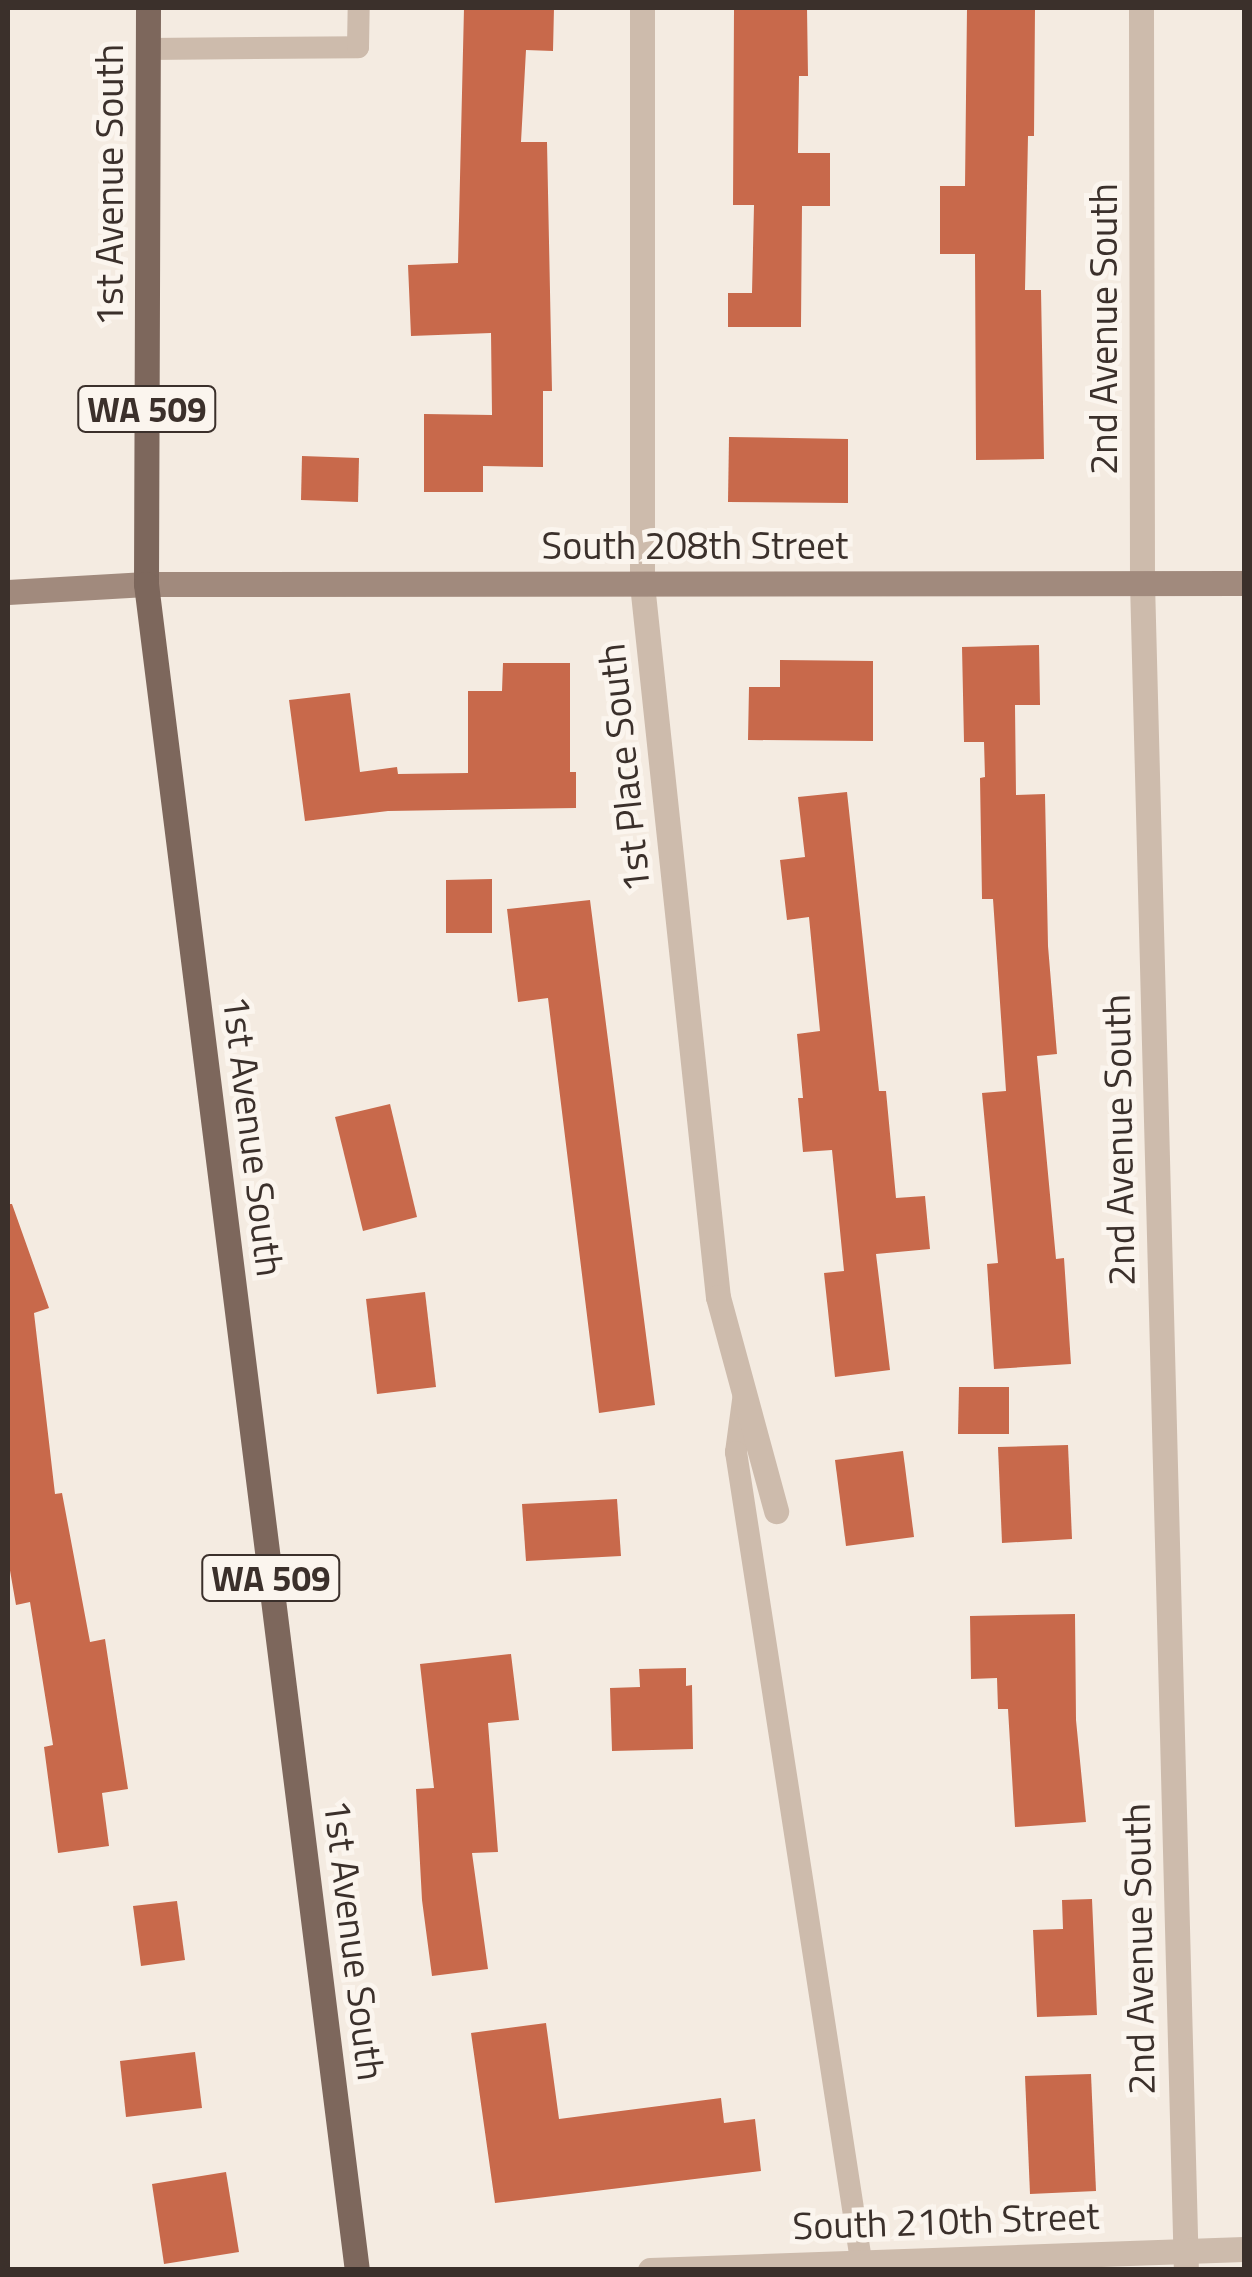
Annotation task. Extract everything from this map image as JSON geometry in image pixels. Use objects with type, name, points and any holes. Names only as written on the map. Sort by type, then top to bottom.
[{"type":"main road","name":"1st Avenue South","points":[[148,8],[146,584],[358,2270]]},
{"type":"street","name":"1st Place South","points":[[642,8],[642,584],[718,1296],[776,1511]]},
{"type":"street","name":"2nd Avenue South","points":[[1141,8],[1142,582],[1185,2260]]},
{"type":"street","name":"South 208th Street","points":[[8,592],[146,584],[1244,583]]},
{"type":"street","name":"South 210th Street","points":[[650,2270],[1185,2260],[1244,2249]]},
{"type":"lane","points":[[148,49],[358,47],[359,8]]},
{"type":"lane","points":[[744,1393],[736,1452],[862,2265]]},
{"type":"building","points":[[464,8],[554,8],[553,51],[526,50],[521,142],[547,142],[552,391],[543,391],[543,467],[483,466],[483,492],[424,492],[424,414],[492,415],[491,333],[411,336],[408,265],[458,263]]},
{"type":"building","points":[[734,8],[807,8],[808,76],[799,76],[798,153],[830,153],[830,206],[802,206],[801,327],[728,327],[728,293],[752,293],[754,205],[733,205]]},
{"type":"building","points":[[967,8],[1035,8],[1034,136],[1028,136],[1025,290],[1041,290],[1044,459],[976,460],[975,254],[940,254],[940,186],[965,186]]},
{"type":"building","points":[[729,437],[848,439],[848,503],[728,502]]},
{"type":"building","points":[[302,456],[359,458],[358,502],[301,500]]},
{"type":"building","points":[[1039,645],[1040,705],[1015,705],[1016,795],[1045,794],[1048,946],[1057,1054],[1037,1056],[1056,1259],[1064,1258],[1071,1364],[994,1369],[987,1264],[998,1263],[982,1093],[1006,1091],[993,899],[982,899],[980,778],[985,777],[984,742],[964,742],[962,647]]},
{"type":"building","points":[[780,660],[873,661],[873,741],[748,740],[749,687],[780,687]]},
{"type":"building","points":[[503,663],[570,663],[570,772],[576,772],[576,808],[388,811],[305,821],[289,700],[350,693],[360,772],[397,767],[398,774],[468,773],[468,691],[502,691]]},
{"type":"building","points":[[847,792],[879,1091],[886,1091],[896,1198],[925,1196],[930,1249],[876,1254],[890,1370],[835,1377],[824,1273],[844,1271],[832,1150],[803,1152],[798,1098],[803,1098],[797,1034],[820,1031],[809,917],[787,920],[780,860],[805,857],[798,797]]},
{"type":"building","points":[[492,879],[492,933],[446,933],[446,880]]},
{"type":"building","points":[[590,900],[655,1405],[599,1413],[548,998],[518,1002],[507,909]]},
{"type":"building","points":[[390,1104],[417,1217],[363,1231],[335,1117]]},
{"type":"building","points":[[8,1204],[12,1204],[49,1308],[34,1313],[55,1494],[62,1493],[90,1642],[105,1639],[128,1789],[102,1793],[109,1846],[58,1853],[44,1747],[53,1745],[30,1602],[16,1605],[8,1559]]},
{"type":"building","points":[[425,1292],[436,1387],[377,1394],[366,1299]]},
{"type":"building","points":[[959,1387],[1009,1387],[1009,1434],[958,1434]]},
{"type":"building","points":[[1068,1445],[1072,1539],[1002,1543],[998,1447]]},
{"type":"building","points":[[903,1451],[914,1537],[846,1546],[835,1460]]},
{"type":"building","points":[[617,1499],[621,1556],[526,1561],[522,1504]]},
{"type":"building","points":[[1075,1614],[1076,1720],[1086,1822],[1015,1827],[1008,1709],[998,1709],[997,1678],[971,1679],[970,1616]]},
{"type":"building","points":[[511,1654],[519,1720],[488,1723],[498,1852],[472,1853],[488,1969],[432,1976],[422,1900],[416,1789],[434,1788],[420,1664]]},
{"type":"building","points":[[686,1668],[686,1686],[692,1685],[693,1749],[612,1751],[610,1688],[640,1687],[639,1669]]},
{"type":"building","points":[[1092,1899],[1097,2015],[1037,2017],[1033,1930],[1063,1929],[1062,1900]]},
{"type":"building","points":[[177,1901],[185,1960],[141,1966],[133,1906]]},
{"type":"building","points":[[546,2023],[559,2119],[721,2098],[724,2123],[755,2119],[761,2171],[495,2203],[471,2033]]},
{"type":"building","points":[[195,2052],[202,2108],[126,2117],[120,2061]]},
{"type":"building","points":[[1091,2074],[1096,2191],[1030,2194],[1025,2076]]},
{"type":"building","points":[[226,2172],[239,2252],[164,2264],[152,2184]]}]
